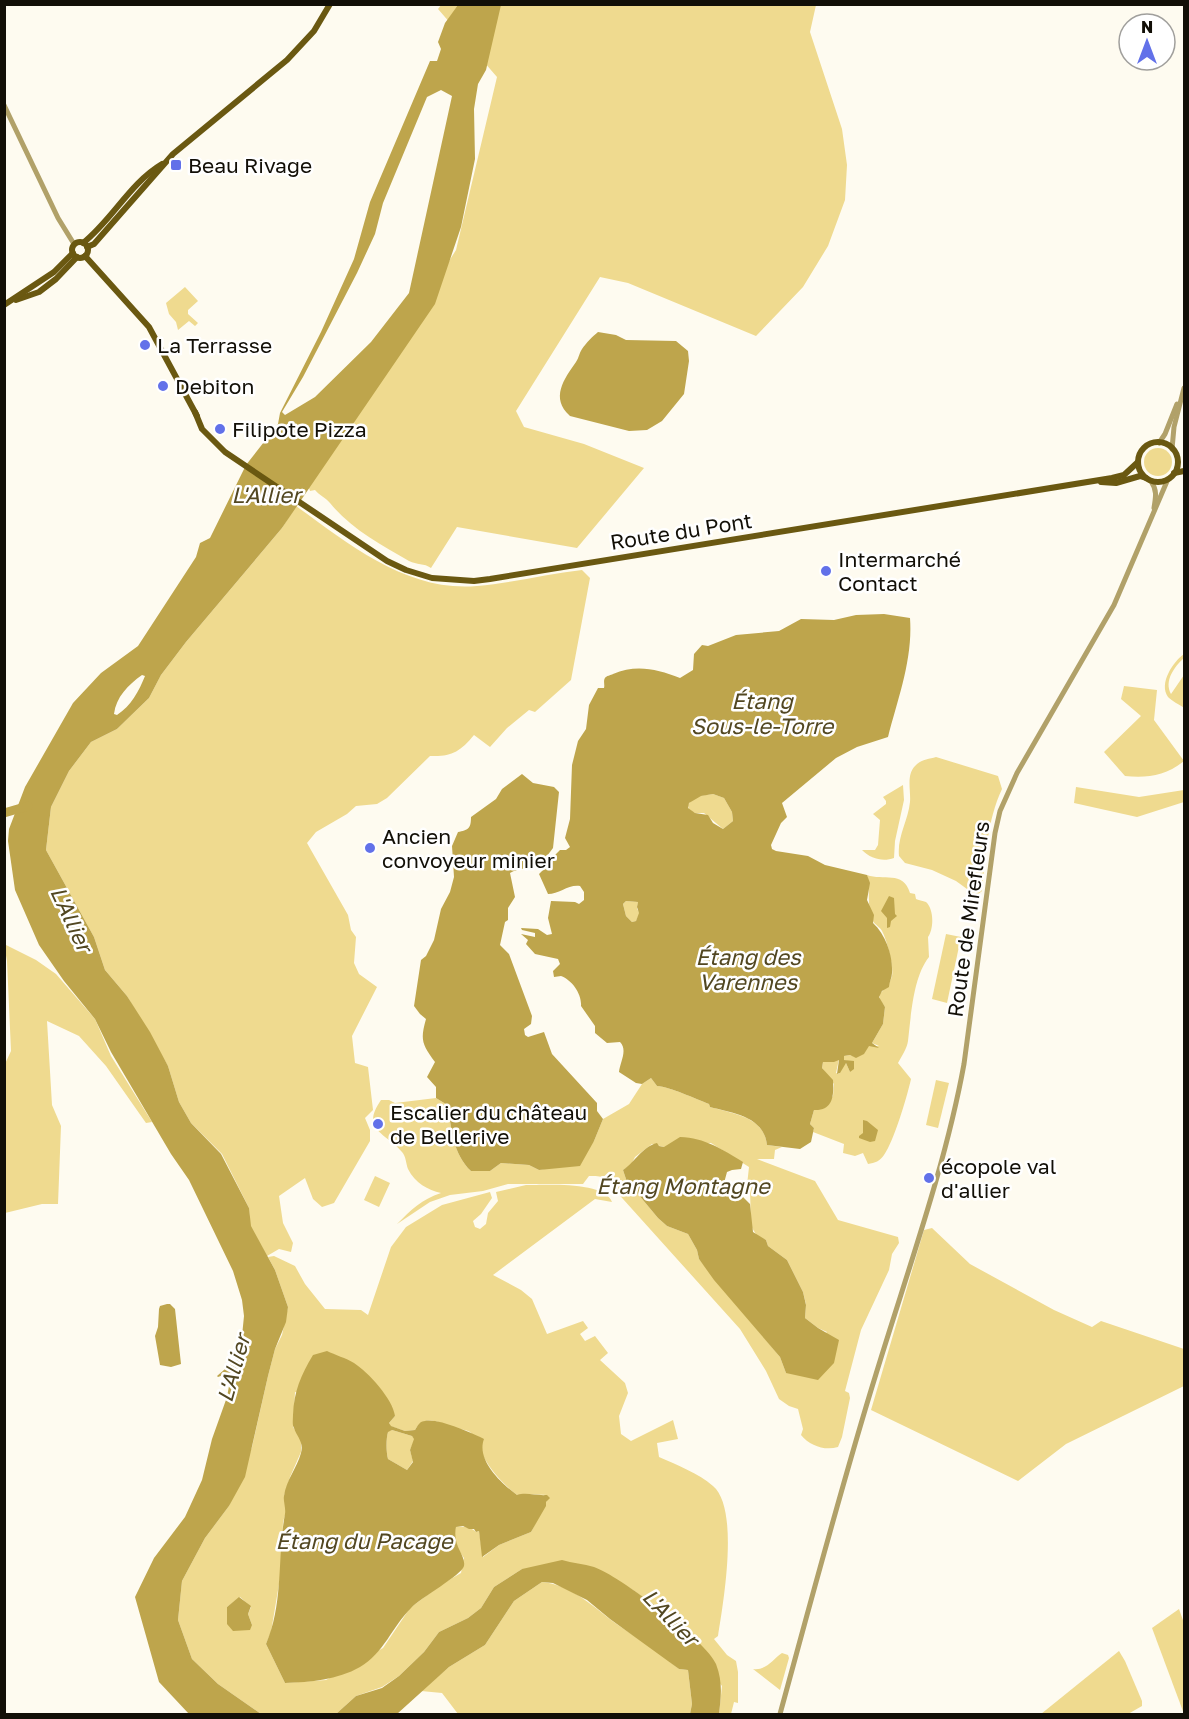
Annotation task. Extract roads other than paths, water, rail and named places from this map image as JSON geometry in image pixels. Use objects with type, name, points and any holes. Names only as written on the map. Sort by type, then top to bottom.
[{"type":"main road","points":[[7,304],[39,292],[57,279],[109,215],[150,170],[165,162],[287,60],[314,31],[330,4]]},
{"type":"main road","points":[[78,256],[74,244],[85,245]]},
{"type":"main road","name":"Route du Pont","points":[[78,256],[149,327],[202,429],[225,452],[387,561],[432,578],[474,581],[1124,475],[1138,462]]},
{"type":"main road","points":[[1177,458],[1174,473],[1163,481],[1148,479],[1139,468],[1138,462],[1142,450],[1153,443],[1159,443],[1172,449],[1177,458],[1185,464]]},
{"type":"main road","points":[[1174,473],[1185,471]]},
{"type":"main road","name":"Route du Pont","points":[[1079,482],[1116,483],[1135,477],[1148,479]]},
{"type":"street","points":[[4,105],[58,218],[74,244]]},
{"type":"street","points":[[1159,443],[1185,387]]},
{"type":"street","points":[[1172,449],[1172,436],[1185,387]]},
{"type":"street","name":"Route de Mirefleurs","points":[[1148,479],[1156,488],[1152,515]]},
{"type":"street","name":"Route de Mirefleurs","points":[[779,1714],[849,1463],[925,1216],[958,1098],[1000,811],[1017,773],[1114,605],[1168,479]]},
{"type":"water","name":"L'Allier","points":[[458,5],[501,5],[486,70],[478,84],[474,109],[475,159],[461,227],[435,304],[282,528],[186,642],[161,675],[149,698],[117,729],[91,742],[69,771],[51,807],[46,850],[94,937],[105,970],[127,996],[150,1032],[168,1066],[179,1102],[191,1123],[221,1154],[249,1208],[251,1226],[275,1270],[288,1307],[286,1322],[275,1349],[268,1376],[245,1477],[229,1506],[205,1538],[182,1581],[178,1620],[192,1659],[218,1684],[261,1714],[189,1714],[159,1682],[135,1597],[154,1558],[185,1517],[202,1480],[212,1439],[227,1397],[231,1375],[229,1373],[217,1376],[240,1356],[244,1316],[242,1300],[233,1271],[189,1180],[171,1154],[111,1052],[95,1019],[39,945],[15,890],[8,841],[9,829],[25,787],[73,703],[101,673],[138,646],[196,557],[200,543],[210,538],[246,465],[278,424],[280,413],[321,332],[354,259],[370,202],[430,61],[437,61],[441,49],[438,42],[445,23]],"holes":[[[441,90],[452,96],[409,293],[371,342],[315,397],[285,415],[282,412],[303,377],[375,234],[383,203],[427,97]],[[142,675],[145,676],[134,698],[122,711],[117,715],[114,714],[117,702],[124,692]]]},
{"type":"water","points":[[598,332],[616,335],[626,340],[676,341],[688,351],[689,361],[684,394],[662,421],[647,430],[629,431],[570,416],[564,409],[560,395],[567,375],[582,349]]},
{"type":"water","points":[[884,614],[910,618],[907,663],[888,737],[857,747],[836,758],[782,803],[787,817],[781,823],[771,845],[776,851],[808,856],[825,865],[867,875],[870,883],[867,900],[874,915],[873,923],[885,940],[892,966],[889,987],[882,991],[879,997],[885,1007],[883,1024],[872,1043],[879,1048],[869,1046],[864,1054],[856,1058],[850,1055],[844,1056],[844,1060],[854,1061],[854,1069],[850,1072],[846,1063],[837,1074],[839,1060],[823,1062],[822,1068],[833,1080],[831,1101],[825,1108],[814,1110],[810,1124],[814,1128],[811,1142],[800,1149],[767,1145],[765,1135],[760,1128],[746,1117],[710,1107],[709,1104],[657,1086],[651,1078],[642,1084],[636,1083],[619,1072],[623,1052],[620,1042],[607,1043],[595,1033],[595,1026],[581,1006],[576,988],[561,976],[554,977],[553,971],[560,964],[558,959],[535,954],[526,944],[528,940],[521,934],[535,937],[535,933],[521,928],[538,929],[547,935],[552,934],[548,918],[551,901],[579,904],[584,900],[584,892],[580,886],[572,886],[548,894],[539,874],[548,865],[542,861],[510,873],[515,897],[508,908],[508,920],[505,922],[500,945],[509,954],[532,1016],[531,1024],[524,1029],[525,1035],[528,1037],[544,1032],[552,1054],[597,1103],[597,1111],[603,1119],[580,1166],[539,1170],[529,1165],[501,1163],[490,1171],[471,1171],[465,1165],[454,1141],[449,1106],[436,1098],[436,1087],[427,1077],[435,1062],[423,1042],[426,1019],[414,1006],[421,960],[426,956],[434,940],[441,909],[450,892],[454,877],[452,846],[458,832],[468,828],[471,817],[496,799],[502,789],[522,774],[533,783],[554,787],[559,792],[553,848],[547,856],[551,859],[560,850],[570,847],[565,838],[570,819],[572,765],[578,741],[586,729],[589,705],[598,688],[604,688],[606,677],[638,668],[655,670],[680,678],[693,670],[694,654],[702,645],[708,646],[736,635],[779,631],[801,619],[834,620],[856,615]],"holes":[[[713,794],[724,798],[732,812],[733,821],[723,829],[713,823],[708,815],[695,813],[688,808],[689,803],[701,796]],[[626,901],[638,902],[639,913],[636,921],[632,922],[626,916],[623,904]]]},
{"type":"water","points":[[889,896],[894,898],[897,916],[887,928],[887,918],[881,911]]},
{"type":"water","points":[[863,1120],[878,1130],[875,1141],[870,1142],[859,1138],[863,1133]]},
{"type":"water","name":"Étang Montagne","points":[[680,1137],[705,1142],[743,1162],[741,1169],[727,1172],[724,1183],[726,1190],[743,1197],[750,1204],[753,1232],[766,1240],[768,1246],[787,1260],[803,1292],[806,1305],[805,1318],[839,1340],[834,1363],[818,1380],[786,1373],[780,1357],[714,1280],[699,1259],[688,1234],[667,1226],[638,1194],[629,1188],[623,1170],[652,1145],[657,1143],[664,1147]]},
{"type":"water","points":[[167,1304],[175,1309],[181,1364],[171,1367],[160,1365],[155,1336],[160,1306]]},
{"type":"water","name":"Étang du Pacage","points":[[327,1351],[360,1367],[379,1386],[390,1402],[395,1416],[389,1423],[391,1426],[405,1431],[415,1430],[422,1422],[431,1421],[479,1436],[484,1439],[482,1447],[484,1455],[497,1478],[517,1495],[547,1495],[550,1498],[531,1532],[499,1545],[482,1557],[479,1531],[476,1532],[474,1529],[463,1526],[456,1527],[456,1540],[464,1562],[462,1570],[411,1608],[375,1655],[360,1667],[333,1678],[285,1683],[266,1644],[272,1628],[278,1596],[285,1512],[284,1496],[302,1449],[293,1425],[295,1398],[302,1376],[313,1355]],"holes":[[[392,1430],[412,1436],[414,1439],[410,1450],[413,1462],[407,1470],[388,1459],[387,1435]]]},
{"type":"water","name":"L'Allier","points":[[562,1560],[594,1567],[622,1582],[697,1640],[716,1664],[720,1677],[719,1714],[690,1714],[692,1704],[688,1670],[679,1669],[587,1600],[553,1583],[542,1582],[514,1601],[485,1645],[449,1667],[397,1714],[336,1714],[356,1696],[382,1688],[399,1676],[424,1652],[439,1632],[468,1618],[481,1608],[494,1587],[522,1569]]},
{"type":"water","points":[[239,1597],[251,1606],[248,1614],[252,1625],[250,1630],[233,1631],[227,1624],[227,1607]]},
{"type":"waterway","points":[[4,813],[28,806]]},
{"type":"place","name":"Beau Rivage","points":[[176,165]]},
{"type":"place","name":"La Terrasse","points":[[145,345]]},
{"type":"place","name":"Debiton","points":[[163,386]]},
{"type":"place","name":"Filipote Pizza","points":[[220,429]]},
{"type":"place","name":"Intermarché Contact","points":[[826,571]]},
{"type":"place","name":"Ancien convoyeur minier","points":[[370,848]]},
{"type":"place","name":"Escalier du château de Bellerive","points":[[378,1124]]},
{"type":"place","name":"écopole val d'allier","points":[[929,1178]]},
{"type":"water label","name":"Étang Sous-le-Torre","points":[[762,712]]},
{"type":"water label","name":"Étang des Varennes","points":[[748,968]]}]
